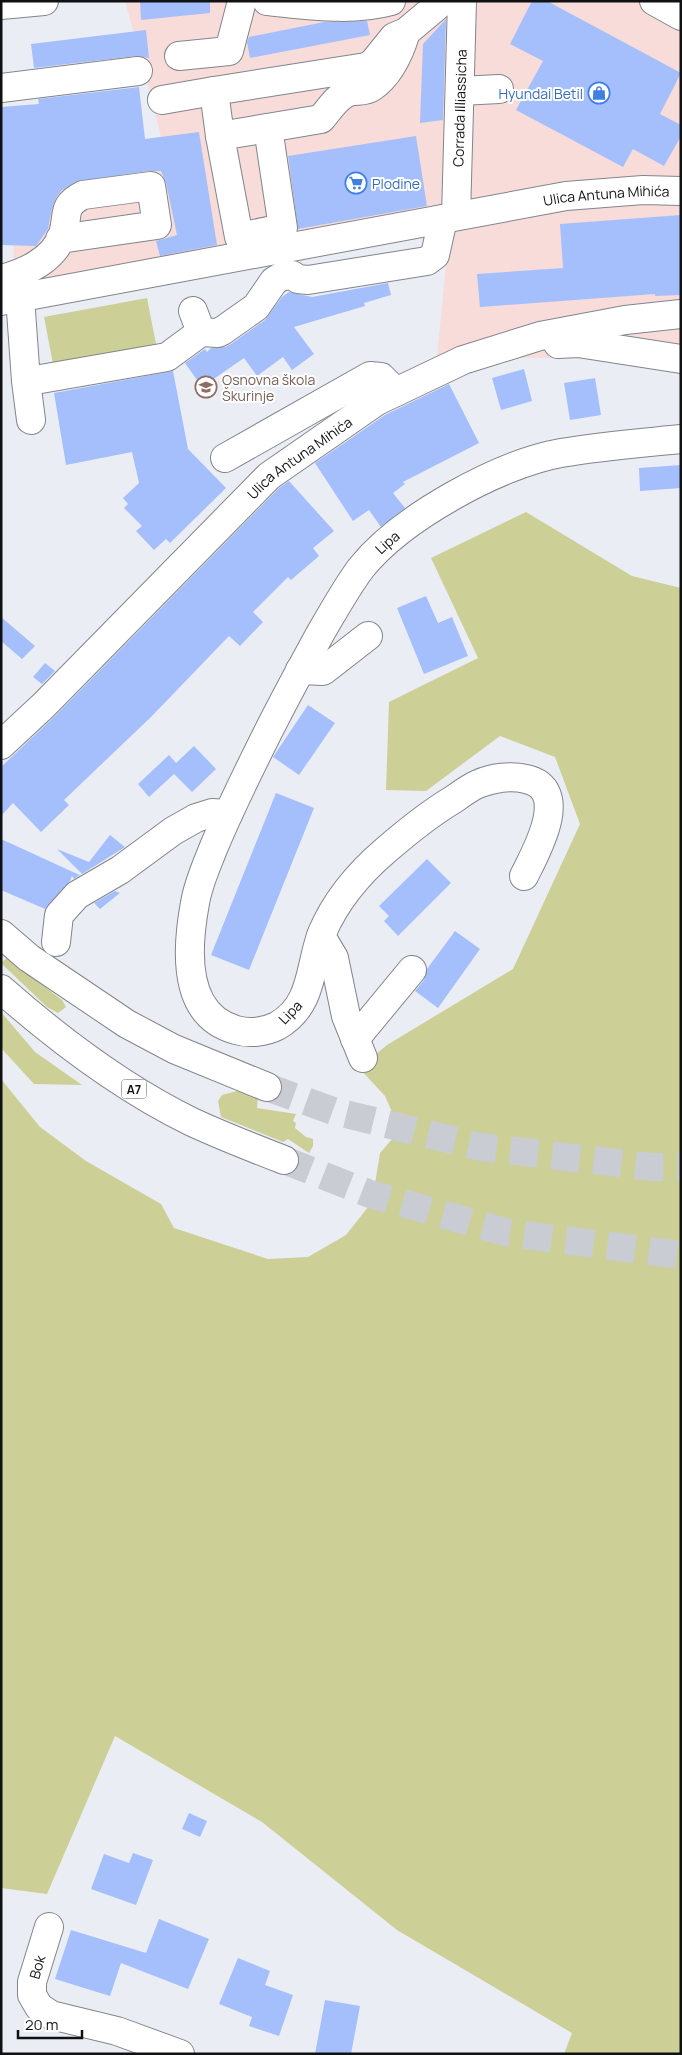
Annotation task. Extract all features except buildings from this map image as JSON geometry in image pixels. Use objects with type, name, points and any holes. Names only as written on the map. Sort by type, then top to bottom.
[{"type":"main road","points":[[1,5],[44,1]]},
{"type":"main road","points":[[179,56],[229,51],[242,1]]},
{"type":"main road","points":[[267,1],[336,7],[377,5],[391,1]]},
{"type":"main road","points":[[162,100],[366,67],[374,63],[394,37],[406,32],[443,1]]},
{"type":"main road","name":"Corrada Illiassicha","points":[[35,380],[167,357],[197,322],[218,333],[222,331],[256,307],[274,281],[282,276],[292,275],[308,280],[427,261],[435,255],[449,217],[460,91],[462,1]]},
{"type":"main road","points":[[654,1],[681,16]]},
{"type":"main road","points":[[220,136],[321,119],[334,102],[348,92],[366,90],[382,78],[400,51],[406,32]]},
{"type":"main road","points":[[1,88],[138,71]]},
{"type":"main road","points":[[460,91],[499,89]]},
{"type":"main road","points":[[214,92],[220,136],[239,237],[283,228],[268,128]]},
{"type":"main road","name":"Ulica Antuna Mihića","points":[[8,292],[566,196],[643,190],[681,191]]},
{"type":"main road","points":[[31,420],[13,347],[8,292],[21,274],[36,266],[48,255],[60,239]]},
{"type":"main road","name":"Ulica Antuna Mihića","points":[[1,744],[44,705],[269,476],[377,401],[464,360],[540,336],[625,320],[681,314]]},
{"type":"main road","points":[[540,336],[543,344],[546,345],[578,343],[681,359]]},
{"type":"main road","points":[[225,458],[370,376],[381,377],[396,392]]},
{"type":"main road","name":"Lipa","points":[[524,876],[539,846],[548,820],[549,803],[541,787],[532,780],[516,777],[496,778],[477,784],[426,817],[358,876],[337,904],[321,936],[313,972],[302,1002],[289,1017],[276,1027],[255,1032],[241,1032],[223,1026],[206,1012],[190,973],[190,927],[198,887],[228,814],[288,690],[331,614],[362,567],[387,542],[428,510],[494,475],[525,462],[559,453],[681,439]]},
{"type":"main road","points":[[300,670],[322,671],[368,636]]},
{"type":"main road","points":[[56,942],[59,915],[77,896],[120,870],[173,831],[196,818],[212,813],[228,814]]},
{"type":"main road","points":[[321,936],[334,958],[346,1016],[359,1048],[412,970]]},
{"type":"main road","points":[[8,940],[48,971],[134,1028],[174,1049],[267,1087]]},
{"type":"main road","name":"A7","points":[[1,988],[65,1043],[148,1098],[208,1129],[284,1160]]},
{"type":"main road","name":"Bok","points":[[49,1927],[32,1982],[32,1995],[39,2008],[51,2014],[118,2031],[180,2054]]},
{"type":"shaded area","points":[[125,1],[681,1],[681,359],[437,357],[449,233],[445,213],[12,289],[17,175],[47,149],[161,137]]},
{"type":"green space","points":[[147,298],[156,344],[53,364],[44,317]]},
{"type":"green space","points":[[526,512],[632,576],[681,588],[681,2054],[564,2054],[572,2033],[397,1930],[262,1822],[115,1736],[47,1894],[1,1888],[1,1079],[40,1127],[86,1161],[161,1204],[174,1228],[268,1259],[308,1257],[346,1235],[372,1202],[380,1153],[400,1130],[385,1096],[359,1068],[387,1045],[513,969],[580,824],[555,757],[500,736],[426,791],[386,790],[389,702],[478,658],[431,558]]},
{"type":"green space","points":[[7,958],[62,1000],[66,1007],[58,1013],[47,1007],[1,963]]},
{"type":"green space","points":[[1,1012],[35,1052],[82,1085],[34,1084],[1,1048]]},
{"type":"green space","points":[[237,1091],[258,1096],[257,1108],[296,1114],[293,1121],[296,1123],[295,1128],[306,1137],[313,1139],[313,1146],[309,1153],[288,1139],[283,1142],[221,1117],[218,1101],[222,1095]]},
{"type":"tunnel","points":[[267,1087],[333,1111],[481,1147],[652,1167],[681,1167]]},
{"type":"tunnel","points":[[284,1160],[370,1194],[509,1233],[681,1255]]},
{"type":"place","name":"Hyundai Betil","points":[[599,93]]},
{"type":"place","name":"Plodine","points":[[356,183]]},
{"type":"place","name":"Osnovna škola Škurinje","points":[[206,387]]}]
